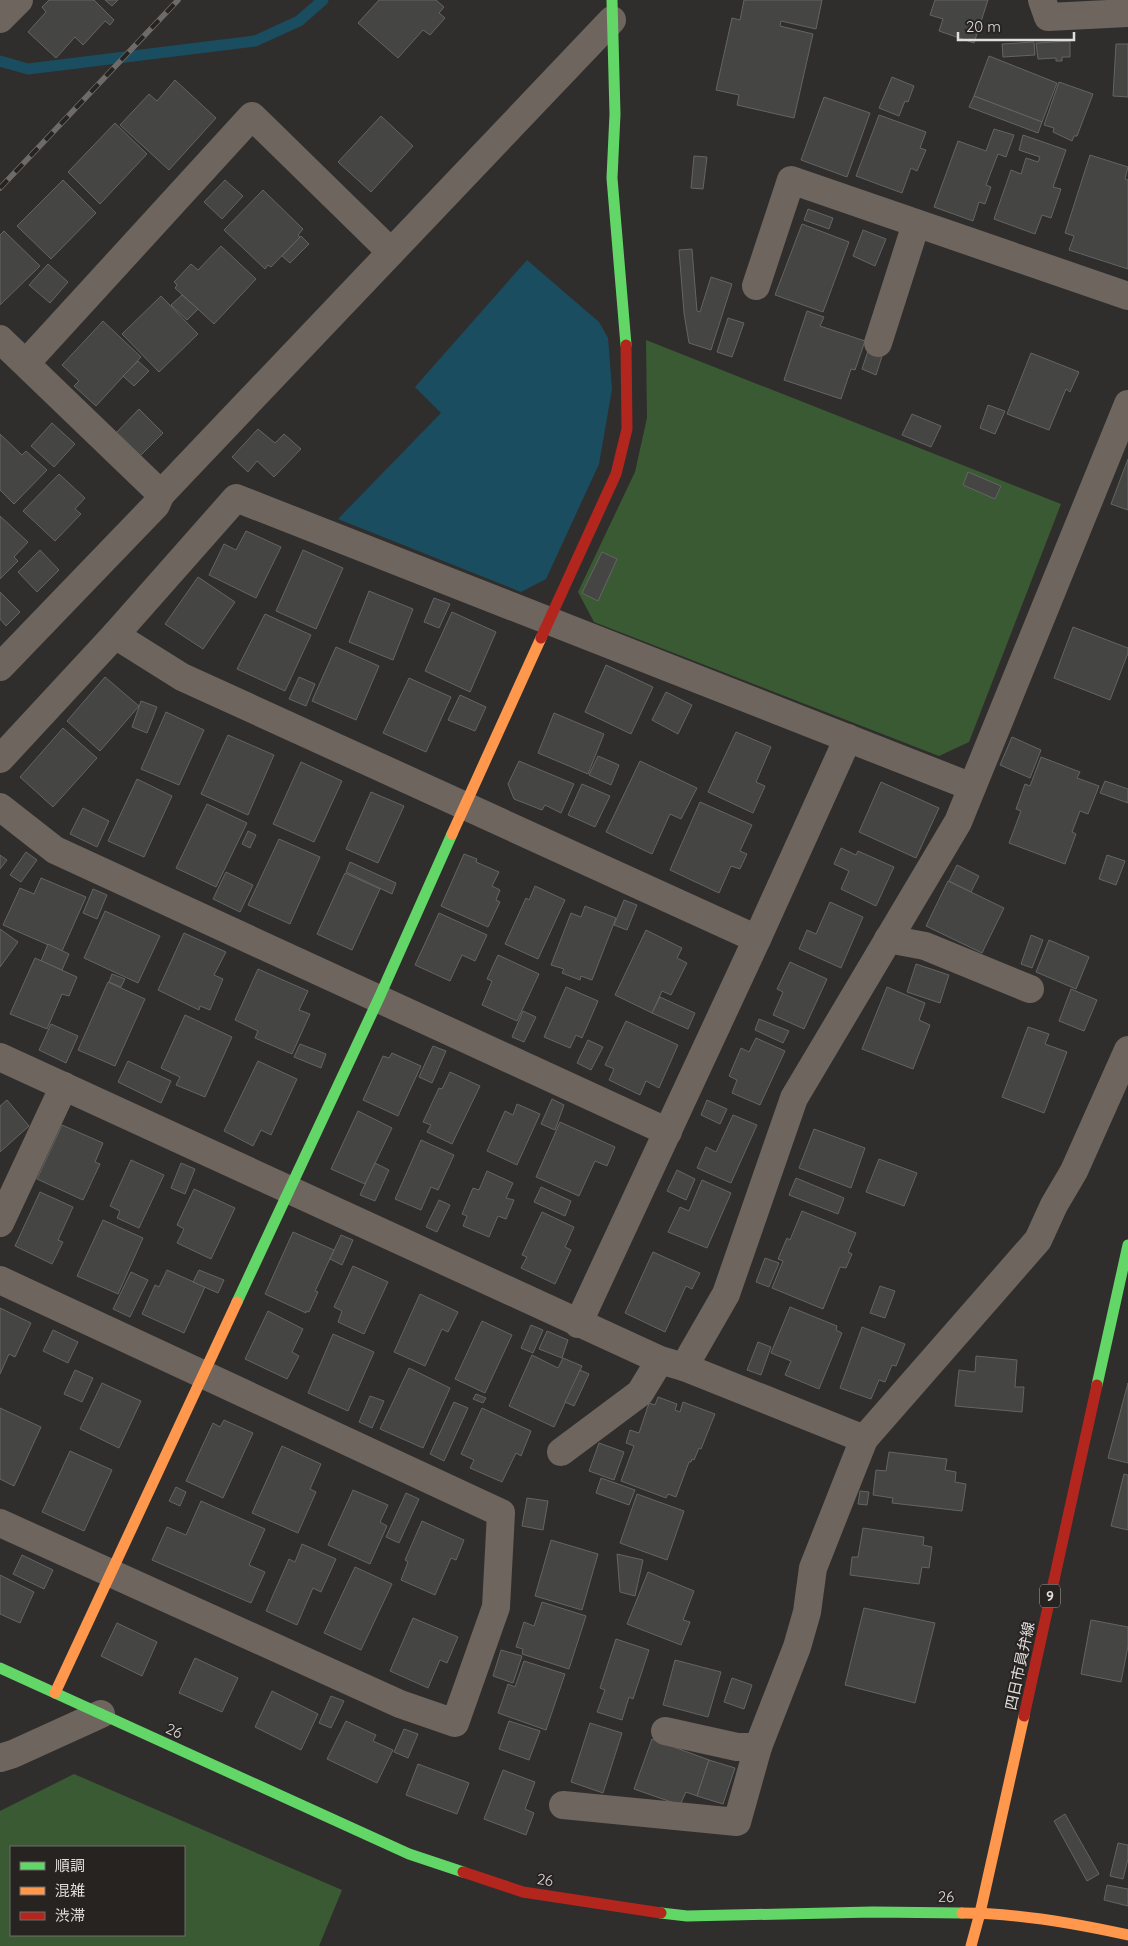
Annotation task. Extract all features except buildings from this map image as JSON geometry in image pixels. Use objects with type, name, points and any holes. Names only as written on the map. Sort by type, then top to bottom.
[{"type":"street","points":[[0,20],[19,0]]},
{"type":"street","points":[[1042,0],[1048,17],[1128,13]]},
{"type":"street","points":[[0,667],[156,505],[161,494],[391,252],[612,10]]},
{"type":"street","points":[[55,1693],[379,998],[464,806],[616,474],[627,429],[627,352],[612,178],[615,114],[612,10]]},
{"type":"street","points":[[26,363],[252,116],[391,252]]},
{"type":"street","points":[[756,286],[791,180],[1128,296]]},
{"type":"street","points":[[878,343],[916,224]]},
{"type":"street","points":[[0,339],[161,494]]},
{"type":"street","points":[[561,1452],[640,1394],[672,1364],[726,1294],[794,1098],[958,822],[1128,404]]},
{"type":"street","points":[[0,759],[115,635],[236,498],[972,787]]},
{"type":"street","points":[[115,635],[182,677],[757,939]]},
{"type":"street","points":[[578,1324],[848,738]]},
{"type":"street","points":[[0,807],[55,850],[668,1132]]},
{"type":"street","points":[[888,940],[925,946],[1030,989]]},
{"type":"street","points":[[563,1805],[737,1822],[758,1747],[797,1647],[807,1612],[813,1568],[864,1439],[1038,1240],[1054,1206],[1074,1171],[1128,1050]]},
{"type":"street","points":[[0,1057],[578,1324],[672,1364],[864,1439]]},
{"type":"street","points":[[0,1224],[64,1086]]},
{"type":"street","name":"四日市員弁線","points":[[971,1946],[980,1913],[1128,1245]]},
{"type":"street","points":[[0,1280],[501,1513],[496,1607],[455,1723],[400,1704],[0,1522]]},
{"type":"street","name":"26","points":[[0,1668],[409,1854],[524,1892],[687,1916],[874,1912],[980,1913],[1083,1925],[1128,1935]]},
{"type":"street","points":[[0,1758],[13,1754],[101,1714]]},
{"type":"street","points":[[665,1732],[738,1747],[758,1747]]},
{"type":"green space","points":[[646,340],[1061,504],[969,742],[939,756],[594,622],[578,592],[635,472],[647,418]]},
{"type":"green space","points":[[74,1774],[342,1890],[319,1946],[0,1946],[0,1811]]},
{"type":"water","points":[[527,260],[599,322],[608,338],[612,389],[599,464],[546,579],[521,592],[338,519],[441,413],[415,387]]},
{"type":"waterway","points":[[0,61],[28,69],[255,41],[299,21],[323,0]]},
{"type":"railway","points":[[0,188],[178,0]]},
{"type":"traffic: fast","points":[[612,0],[615,114],[612,178],[626,345]]},
{"type":"traffic: fast","points":[[237,1302],[379,998],[452,834]]},
{"type":"traffic: fast","points":[[1097,1385],[1128,1245]]},
{"type":"traffic: fast","points":[[0,1668],[409,1854],[463,1872]]},
{"type":"traffic: fast","points":[[661,1913],[687,1916],[873,1912],[962,1913]]},
{"type":"traffic: slow","points":[[452,834],[541,638]]},
{"type":"traffic: slow","points":[[55,1693],[237,1302]]},
{"type":"traffic: slow","points":[[971,1946],[1024,1716]]},
{"type":"traffic: slow","points":[[962,1913],[983,1913],[1046,1920],[1128,1935]]},
{"type":"traffic: jam","points":[[541,638],[616,474],[627,429],[626,345]]},
{"type":"traffic: jam","points":[[1024,1716],[1097,1385]]},
{"type":"traffic: jam","points":[[463,1872],[523,1892],[661,1913]]}]
